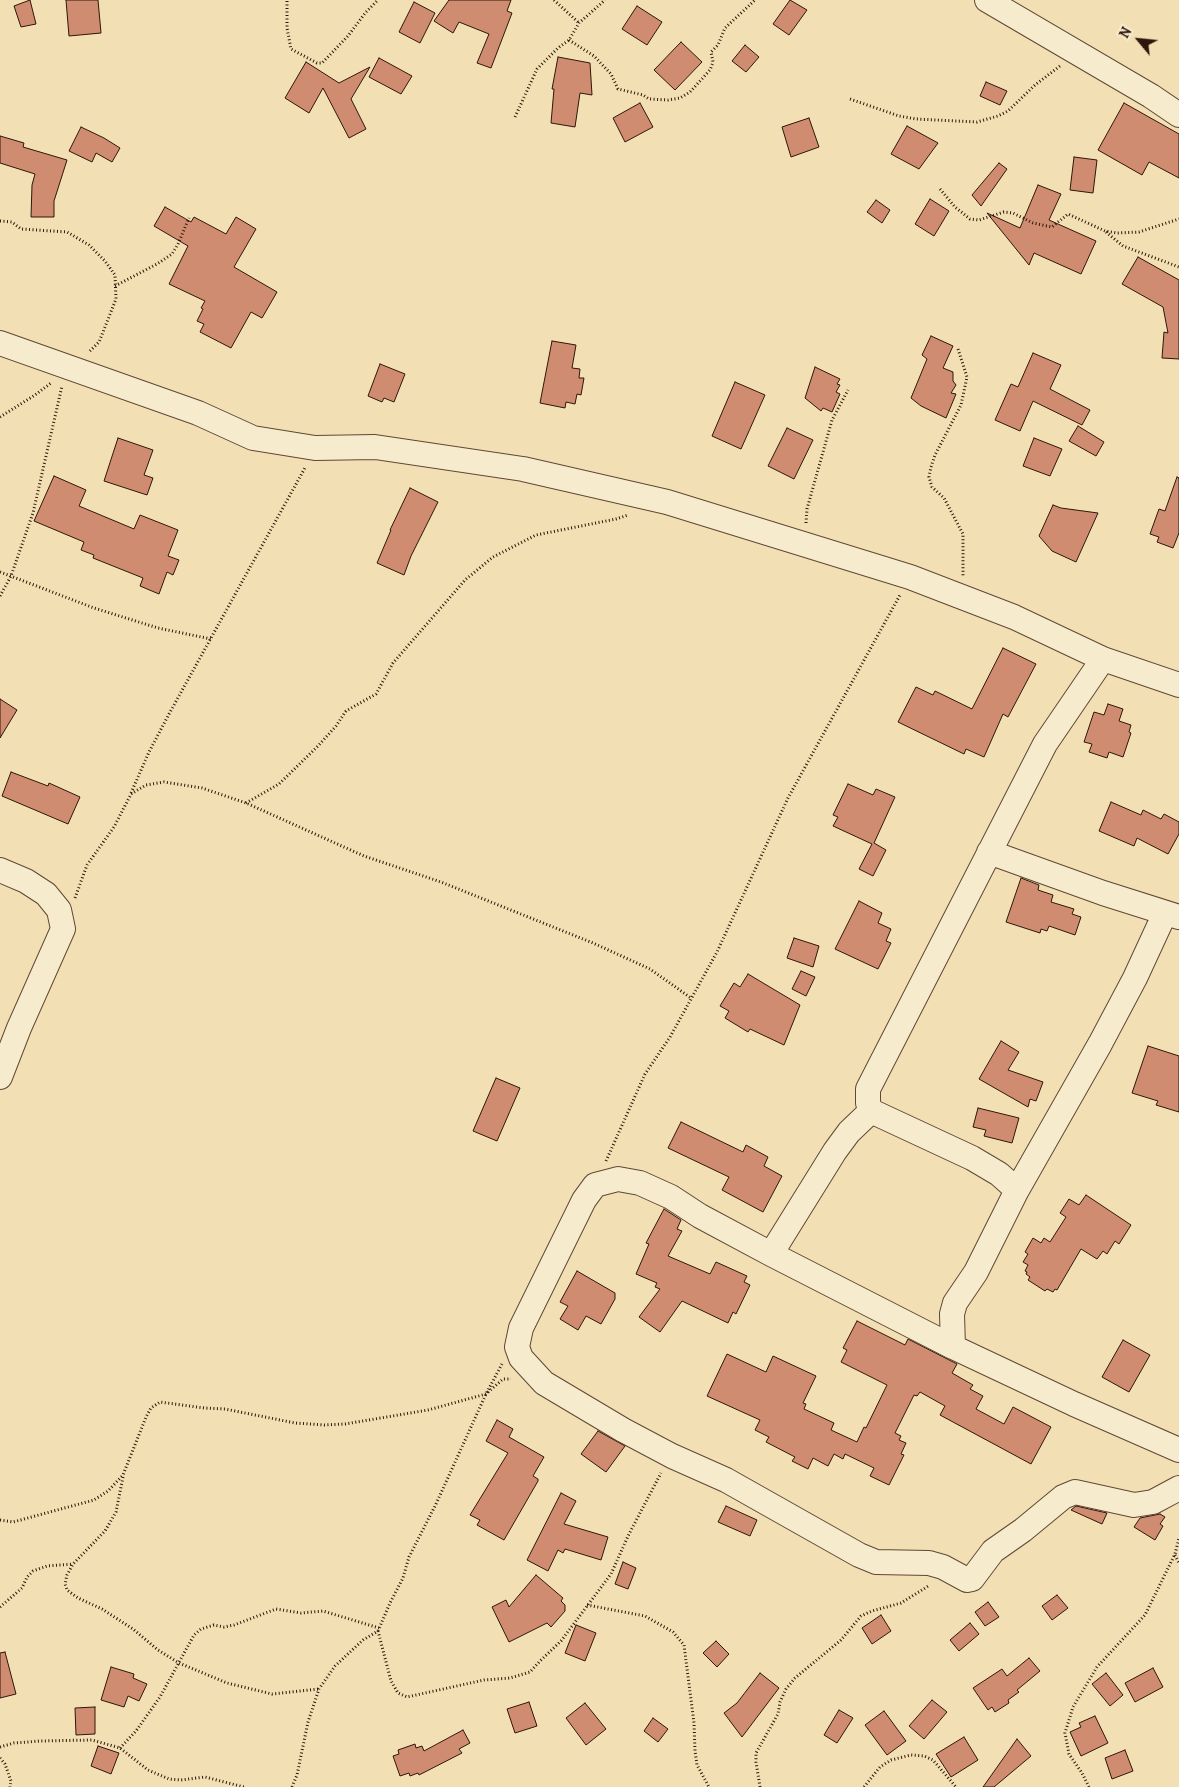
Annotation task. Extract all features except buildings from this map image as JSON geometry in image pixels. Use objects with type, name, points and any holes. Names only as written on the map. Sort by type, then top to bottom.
[{"type":"street","points":[[987,0],[1179,114]]},
{"type":"street","points":[[0,343],[69,370],[198,413],[253,438],[315,448],[375,447],[523,469],[667,502],[910,577],[1014,617],[1103,659],[1179,686]]},
{"type":"street","points":[[1017,1190],[999,1174],[972,1158],[871,1111],[868,1103],[868,1089],[1045,744],[1103,659]]},
{"type":"street","points":[[953,1347],[952,1314],[955,1303],[976,1272],[1017,1190],[1100,1044],[1134,978],[1172,915],[1103,893],[989,852]]},
{"type":"street","points":[[0,870],[26,881],[46,894],[59,910],[63,929],[19,1028],[0,1078]]},
{"type":"street","points":[[771,1254],[835,1151],[849,1132],[871,1111]]},
{"type":"street","points":[[1179,1450],[1074,1404],[953,1347],[771,1254],[700,1216],[670,1197],[640,1183],[618,1179],[595,1185],[584,1200],[521,1328],[517,1347],[521,1358],[544,1383],[623,1430],[672,1456],[726,1480],[859,1555],[876,1562],[929,1563],[943,1567],[967,1580],[972,1579],[993,1551],[1063,1497],[1075,1492],[1134,1505],[1153,1502],[1179,1488]]},
{"type":"path","points":[[287,1],[288,42],[291,49],[317,63],[322,63],[378,0]]},
{"type":"path","points":[[554,0],[579,23]]},
{"type":"path","points":[[514,116],[536,69],[558,48],[570,40],[579,23],[605,0]]},
{"type":"path","points":[[570,40],[594,56],[611,74],[618,89],[643,95],[648,99],[668,100],[680,98],[690,92],[710,70],[713,62],[712,52],[718,45],[725,28],[755,0]]},
{"type":"path","points":[[850,98],[899,116],[916,119],[977,122],[1008,111],[1035,85],[1079,54]]},
{"type":"path","points":[[940,189],[955,207],[970,219],[979,220],[1004,212],[1013,213],[1033,223],[1052,227],[1068,214],[1105,231],[1123,246],[1179,267]]},
{"type":"path","points":[[115,286],[172,254],[189,218]]},
{"type":"path","points":[[1105,231],[1139,232],[1179,219]]},
{"type":"path","points":[[0,221],[12,222],[21,229],[67,232],[88,245],[105,261],[115,275],[116,299],[99,342],[69,370],[35,395],[0,417]]},
{"type":"path","points":[[958,349],[967,377],[961,405],[935,455],[930,467],[929,477],[932,487],[944,498],[963,534],[963,598]]},
{"type":"path","points":[[0,596],[11,576],[33,513],[69,370]]},
{"type":"path","points":[[810,546],[805,520],[807,509],[832,420],[848,390]]},
{"type":"path","points":[[63,929],[87,865],[114,827],[150,752],[315,448]]},
{"type":"path","points":[[246,803],[279,784],[336,726],[346,711],[376,694],[393,663],[465,580],[493,557],[536,535],[616,519],[633,513]]},
{"type":"path","points":[[0,572],[94,608],[158,628],[211,639]]},
{"type":"path","points":[[595,1185],[645,1074],[670,1037],[717,952],[788,798],[910,577]]},
{"type":"path","points":[[131,794],[146,786],[164,782],[202,788],[246,803],[364,856],[440,882],[593,943],[650,969],[691,998]]},
{"type":"path","points":[[292,1787],[297,1775],[308,1722],[319,1689],[335,1666],[363,1640],[379,1630],[403,1578],[409,1557],[436,1504],[486,1394],[504,1361]]},
{"type":"path","points":[[319,1689],[272,1694],[227,1682],[179,1663],[102,1609],[78,1598],[67,1590],[65,1584],[67,1574],[105,1531],[116,1512],[123,1474],[146,1416],[151,1408],[160,1402],[225,1409],[294,1423],[345,1424],[428,1410],[486,1394]]},
{"type":"path","points":[[379,1630],[391,1681],[398,1693],[407,1697],[484,1680],[510,1678],[530,1672],[561,1641],[611,1574],[654,1485],[672,1456]]},
{"type":"path","points":[[0,1520],[13,1522],[94,1500],[108,1491],[123,1474]]},
{"type":"path","points":[[1089,1787],[1069,1754],[1064,1733],[1073,1707],[1097,1667],[1145,1614],[1175,1554],[1179,1538]]},
{"type":"path","points":[[1175,1554],[1179,1563]]},
{"type":"path","points":[[0,1608],[22,1588],[27,1577],[33,1571],[47,1566],[74,1564]]},
{"type":"path","points":[[760,1787],[756,1753],[778,1714],[780,1702],[786,1689],[795,1678],[841,1640],[862,1616],[872,1611],[901,1603],[939,1581],[962,1578]]},
{"type":"path","points":[[587,1605],[645,1616],[673,1632],[684,1645],[694,1722],[694,1752],[697,1765],[708,1787]]},
{"type":"path","points":[[120,1748],[136,1731],[160,1697],[194,1635],[201,1629],[234,1625],[276,1609],[302,1613],[323,1612],[379,1630]]},
{"type":"path","points":[[0,1747],[14,1743],[92,1740],[120,1748],[148,1770],[169,1779],[181,1780],[205,1777],[244,1787]]},
{"type":"path","points":[[864,1787],[880,1767],[891,1760],[911,1755],[924,1756],[933,1760],[956,1787]]},
{"type":"path","points":[[0,1758],[5,1764],[11,1781],[10,1787]]}]
